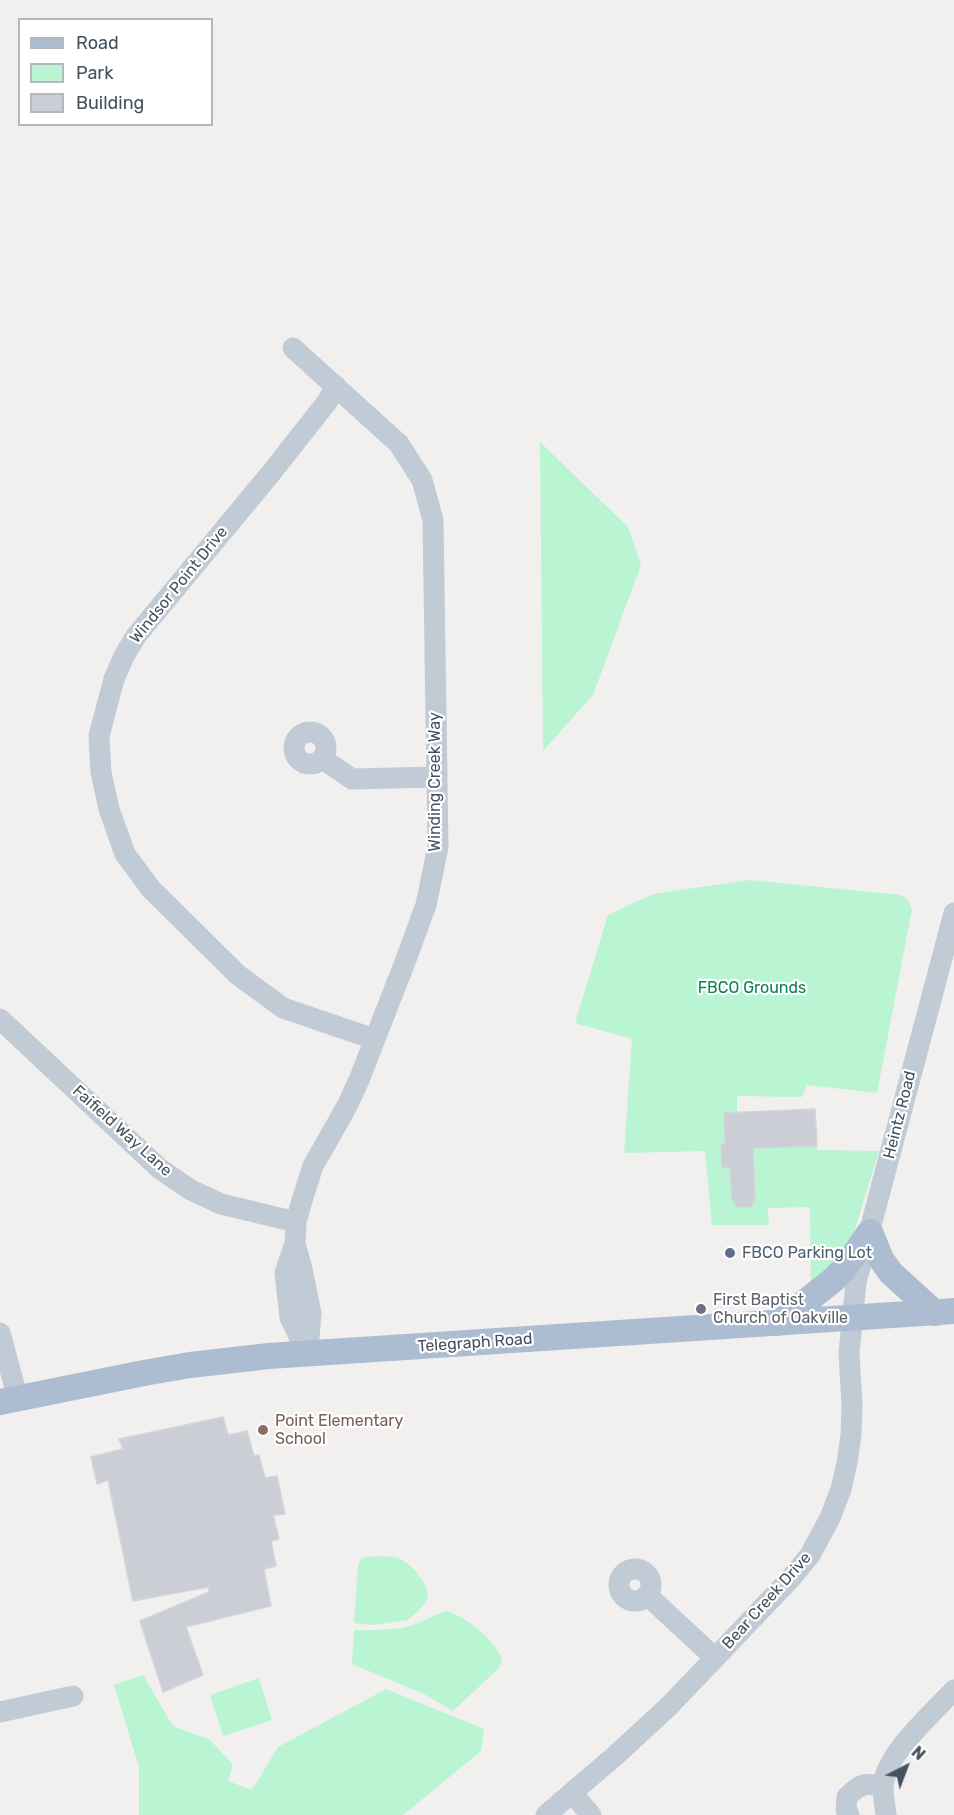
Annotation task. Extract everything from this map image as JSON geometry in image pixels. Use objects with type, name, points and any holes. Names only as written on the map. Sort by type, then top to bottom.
[{"type":"main road","points":[[870,1232],[881,1258],[891,1273],[944,1312]]},
{"type":"main road","points":[[779,1323],[844,1269],[870,1232]]},
{"type":"main road","name":"Telegraph Road","points":[[9,1400],[144,1372],[190,1365],[307,1354],[944,1312]]},
{"type":"street","name":"Winding Creek Way","points":[[293,348],[399,444],[422,480],[433,520],[438,847],[426,905],[405,962],[359,1080],[313,1166],[303,1197],[296,1232]]},
{"type":"street","name":"Windsor Point Drive","points":[[336,386],[327,402],[271,473],[136,636],[114,679],[99,736],[101,772],[109,809],[125,854],[151,889],[238,975],[283,1008],[374,1040]]},
{"type":"street","points":[[323,759],[352,779],[436,777]]},
{"type":"street","name":"Heintz Road","points":[[851,1318],[856,1282],[949,955],[954,913]]},
{"type":"street","name":"Faifield Way Lane","points":[[0,1018],[160,1169],[191,1190],[296,1232]]},
{"type":"street","points":[[296,1232],[311,1313],[307,1354]]},
{"type":"street","name":"Bear Creek Drive","points":[[546,1815],[668,1707],[810,1555],[830,1518],[841,1489],[847,1463],[852,1404],[849,1353],[851,1318]]},
{"type":"street","points":[[0,1333],[9,1400]]},
{"type":"street","points":[[647,1595],[715,1658]]},
{"type":"street","points":[[886,1815],[883,1786],[888,1769],[899,1749],[954,1690]]},
{"type":"street","points":[[0,1712],[73,1696]]},
{"type":"street","points":[[849,1815],[846,1810],[847,1797],[858,1786],[883,1786]]},
{"type":"street","points":[[572,1793],[591,1815]]},
{"type":"green space","points":[[540,442],[628,527],[641,565],[593,695],[543,751]]},
{"type":"green space","name":"FBCO Grounds","points":[[750,880],[901,895],[908,900],[912,909],[877,1093],[807,1085],[802,1097],[737,1096],[737,1112],[724,1113],[725,1144],[721,1145],[722,1167],[730,1167],[732,1201],[735,1201],[736,1207],[752,1206],[752,1201],[755,1201],[753,1148],[817,1146],[817,1150],[879,1151],[849,1249],[811,1286],[810,1207],[768,1208],[769,1225],[712,1225],[705,1151],[624,1153],[632,1039],[575,1023],[608,915],[653,894]]},
{"type":"green space","points":[[376,1556],[399,1558],[414,1570],[426,1587],[427,1599],[408,1620],[370,1625],[354,1623],[358,1564],[362,1558]]},
{"type":"green space","points":[[447,1611],[463,1619],[486,1636],[502,1659],[499,1668],[453,1711],[424,1694],[352,1664],[354,1630],[401,1628]]},
{"type":"green space","points":[[143,1675],[173,1726],[210,1740],[233,1765],[228,1781],[252,1790],[278,1747],[386,1689],[484,1729],[481,1751],[403,1815],[139,1815],[139,1767],[114,1685]]},
{"type":"green space","points":[[259,1678],[272,1720],[223,1736],[210,1695]]},
{"type":"building","points":[[815,1109],[817,1146],[753,1148],[755,1201],[752,1201],[752,1207],[736,1207],[735,1201],[732,1201],[730,1167],[722,1168],[721,1144],[725,1144],[724,1113]]},
{"type":"building","name":"Point Elementary School","points":[[223,1417],[228,1435],[247,1431],[254,1456],[259,1455],[265,1478],[277,1476],[285,1514],[273,1515],[279,1539],[271,1541],[276,1566],[264,1569],[271,1606],[186,1627],[203,1675],[163,1692],[140,1621],[209,1592],[208,1587],[133,1601],[108,1480],[97,1484],[91,1457],[123,1449],[119,1439]]},
{"type":"place","name":"FBCO Parking Lot","points":[[730,1253]]},
{"type":"place","name":"First Baptist Church of Oakville","points":[[701,1309]]},
{"type":"place","name":"Point Elementary School","points":[[263,1430]]}]
